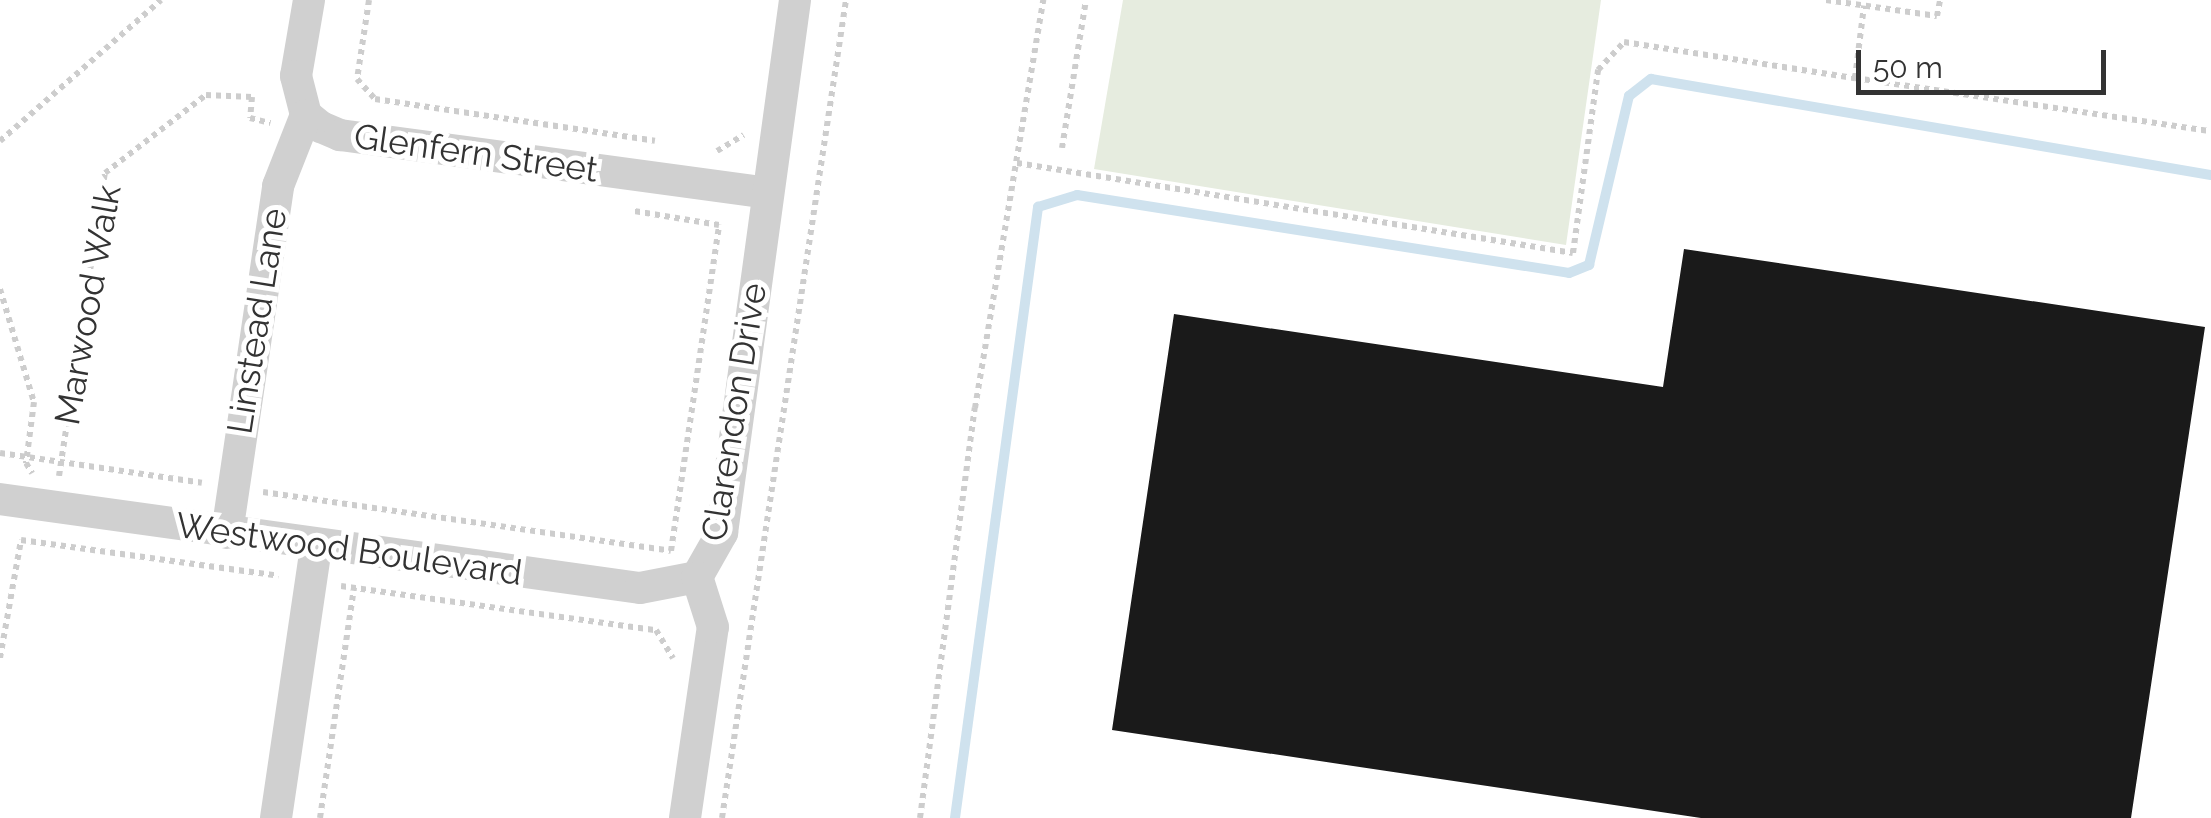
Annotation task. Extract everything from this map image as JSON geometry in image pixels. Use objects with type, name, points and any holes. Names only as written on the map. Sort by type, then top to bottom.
[{"type":"street","name":"Glenfern Street","points":[[309,0],[296,76],[306,114],[340,135],[767,193]]},
{"type":"street","name":"Clarendon Drive","points":[[685,818],[713,627],[697,577],[722,533],[795,0]]},
{"type":"street","name":"Linstead Lane","points":[[226,533],[278,186],[306,114]]},
{"type":"street","name":"Westwood Boulevard","points":[[0,499],[316,546],[640,588],[697,577]]},
{"type":"street","points":[[276,818],[316,546]]},
{"type":"path","points":[[0,141],[161,0]]},
{"type":"path","points":[[370,0],[357,79],[375,99],[663,142]]},
{"type":"path","points":[[722,818],[846,0]]},
{"type":"path","points":[[920,818],[975,408],[1043,0]]},
{"type":"path","points":[[1062,148],[1086,0]]},
{"type":"path","points":[[1826,0],[1937,16],[1940,0]]},
{"type":"path","points":[[1856,78],[1864,6]]},
{"type":"path","points":[[1017,163],[1573,254],[1598,70],[1624,42],[2211,131]]},
{"type":"path","name":"Marwood Walk","points":[[55,507],[105,173],[206,95],[252,97],[250,118],[273,124],[306,114]]},
{"type":"path","points":[[702,148],[721,151],[732,144],[744,135],[747,116]]},
{"type":"path","points":[[0,453],[670,551],[720,224],[622,210]]},
{"type":"path","points":[[0,289],[34,402],[27,456],[55,507]]},
{"type":"path","points":[[320,818],[354,587]]},
{"type":"shaded area","points":[[1123,0],[1601,0],[1566,245],[1094,169]]},
{"type":"building","points":[[1684,249],[2205,327],[2131,818],[1701,818],[1112,730],[1174,314],[1663,387]]},
{"type":"waterway","points":[[955,818],[1038,207],[1077,195],[1569,273],[1589,265],[1629,96],[1651,79],[2211,175]]}]
